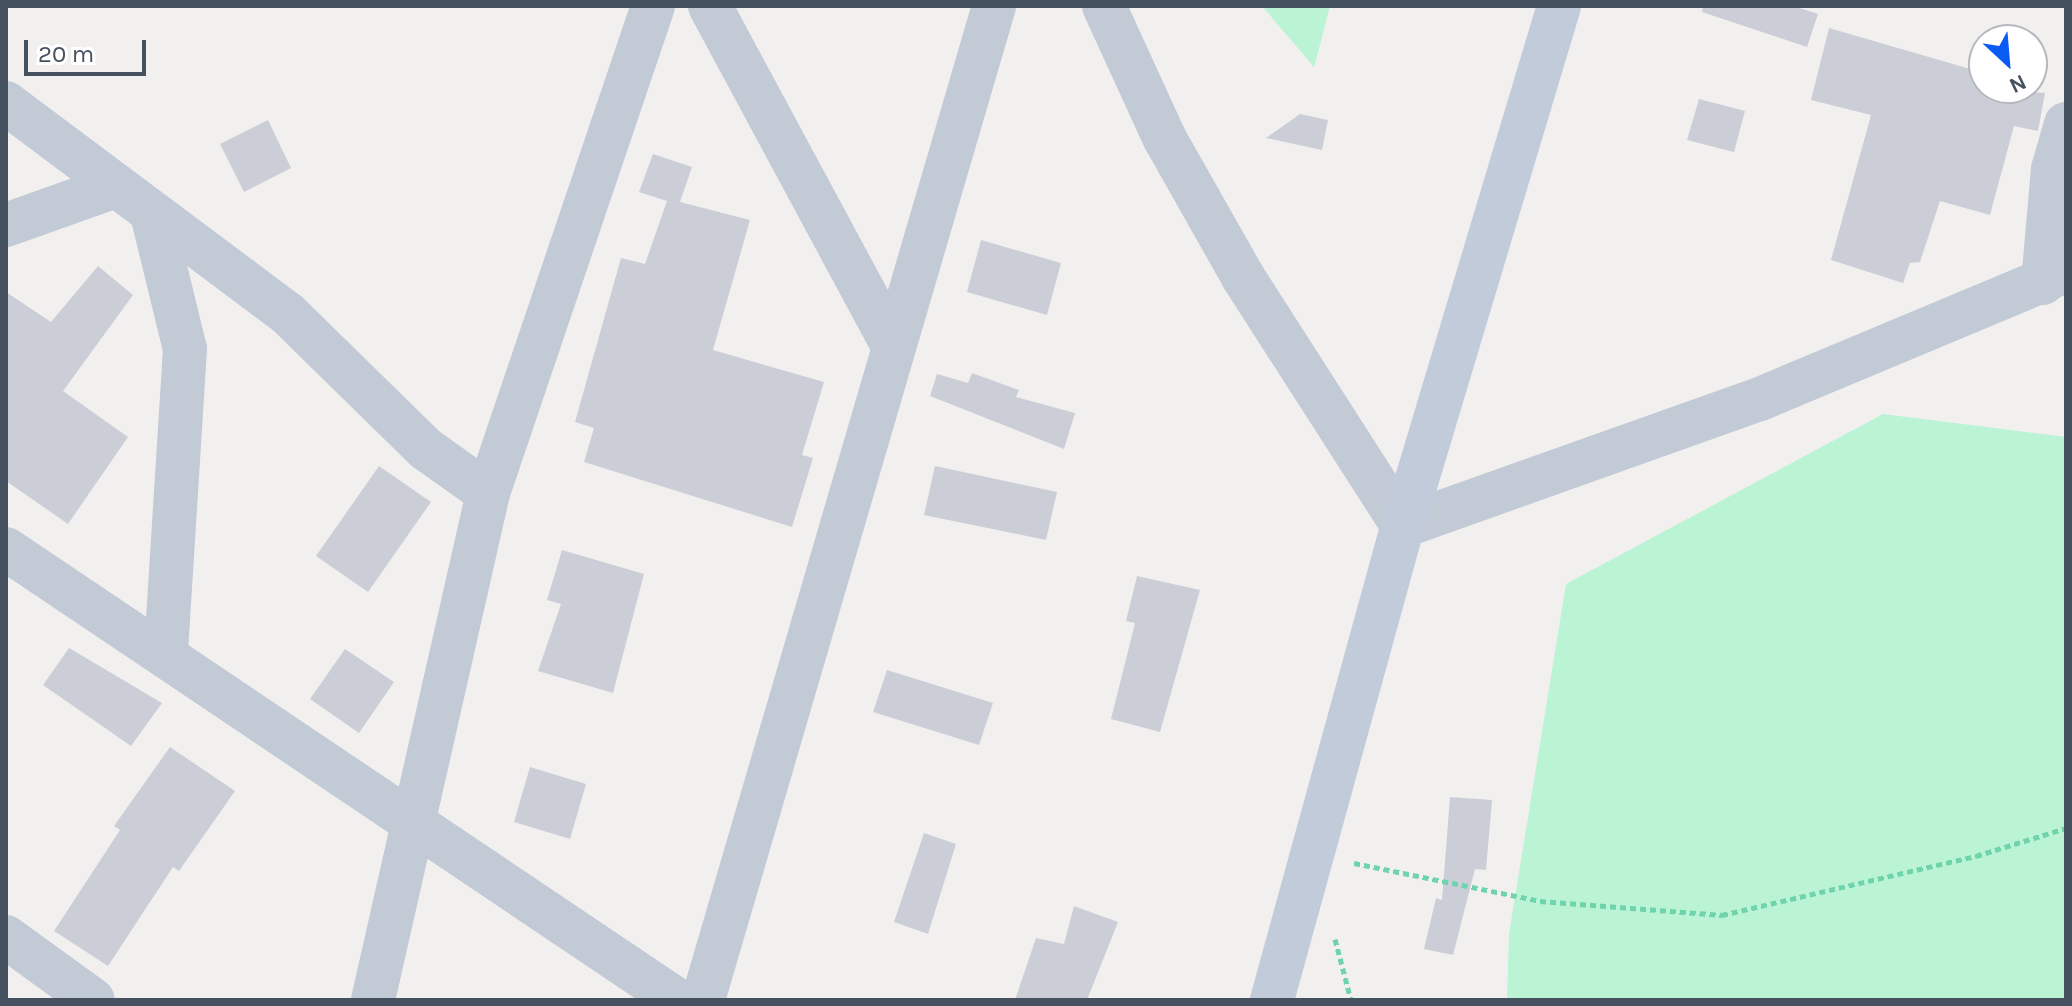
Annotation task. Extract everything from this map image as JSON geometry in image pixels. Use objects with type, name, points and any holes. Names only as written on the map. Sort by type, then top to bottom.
[{"type":"street","points":[[373,1000],[488,493],[653,6]]},
{"type":"street","points":[[710,6],[893,346]]},
{"type":"street","points":[[703,1000],[994,6]]},
{"type":"street","points":[[1104,6],[1165,139],[1243,277],[1403,526]]},
{"type":"street","points":[[1272,1000],[1403,526],[1559,6]]},
{"type":"street","points":[[6,103],[153,218],[235,272],[330,353],[426,449],[488,493]]},
{"type":"street","points":[[1403,526],[1760,399],[2054,277],[2059,182],[2066,124]]},
{"type":"street","points":[[6,225],[113,187]]},
{"type":"street","points":[[153,218],[185,349],[166,655]]},
{"type":"street","points":[[185,349],[200,312],[235,272]]},
{"type":"street","points":[[6,549],[415,821],[677,1000]]},
{"type":"street","points":[[6,937],[52,985],[93,1000]]},
{"type":"path","points":[[1312,855],[1540,901],[1722,915],[1976,856],[2066,828]]},
{"type":"path","points":[[1332,927],[1351,1000]]},
{"type":"green space","points":[[1262,6],[1330,6],[1314,68],[1314,67]]},
{"type":"green space","points":[[1883,414],[2066,437],[2066,1000],[1507,1000],[1509,934],[1566,584]]},
{"type":"building","points":[[1703,6],[1793,6],[1818,14],[1807,47],[1702,12]]},
{"type":"building","points":[[1829,28],[1968,68],[1968,104],[2043,104],[2038,131],[2014,126],[1990,215],[1940,201],[1920,262],[1910,263],[1903,283],[1831,260],[1871,115],[1811,100]]},
{"type":"building","points":[[1699,99],[1745,111],[1734,152],[1687,140]]},
{"type":"building","points":[[1300,114],[1328,120],[1322,150],[1266,138]]},
{"type":"building","points":[[268,120],[291,168],[244,192],[220,144]]},
{"type":"building","points":[[653,154],[692,167],[680,202],[750,220],[713,350],[824,382],[802,455],[813,458],[792,527],[584,462],[594,428],[575,422],[621,258],[645,264],[667,201],[639,192]]},
{"type":"building","points":[[981,240],[1061,263],[1047,315],[967,292]]},
{"type":"building","points":[[98,266],[133,295],[63,391],[128,437],[68,524],[6,481],[6,292],[51,322]]},
{"type":"building","points":[[972,373],[1019,390],[1016,397],[1075,413],[1064,449],[930,396],[937,374],[968,383]]},
{"type":"building","points":[[379,466],[431,502],[368,592],[316,556]]},
{"type":"building","points":[[935,466],[1057,492],[1046,540],[924,515]]},
{"type":"building","points":[[562,550],[644,574],[613,693],[538,671],[561,604],[547,600]]},
{"type":"building","points":[[1137,576],[1200,590],[1160,732],[1111,719],[1135,623],[1126,621]]},
{"type":"building","points":[[69,648],[162,703],[131,746],[43,685]]},
{"type":"building","points":[[345,649],[394,682],[359,733],[310,699]]},
{"type":"building","points":[[887,670],[993,703],[979,745],[873,712]]},
{"type":"building","points":[[170,747],[235,791],[179,871],[173,867],[108,966],[54,931],[120,830],[114,826]]},
{"type":"building","points":[[530,767],[586,784],[570,839],[514,822]]},
{"type":"building","points":[[1450,797],[1492,800],[1486,870],[1475,869],[1453,955],[1424,949],[1436,898],[1442,900]]},
{"type":"building","points":[[924,833],[956,844],[928,934],[894,922]]},
{"type":"building","points":[[1074,906],[1118,922],[1087,1000],[1015,1000],[1036,938],[1064,944]]}]
